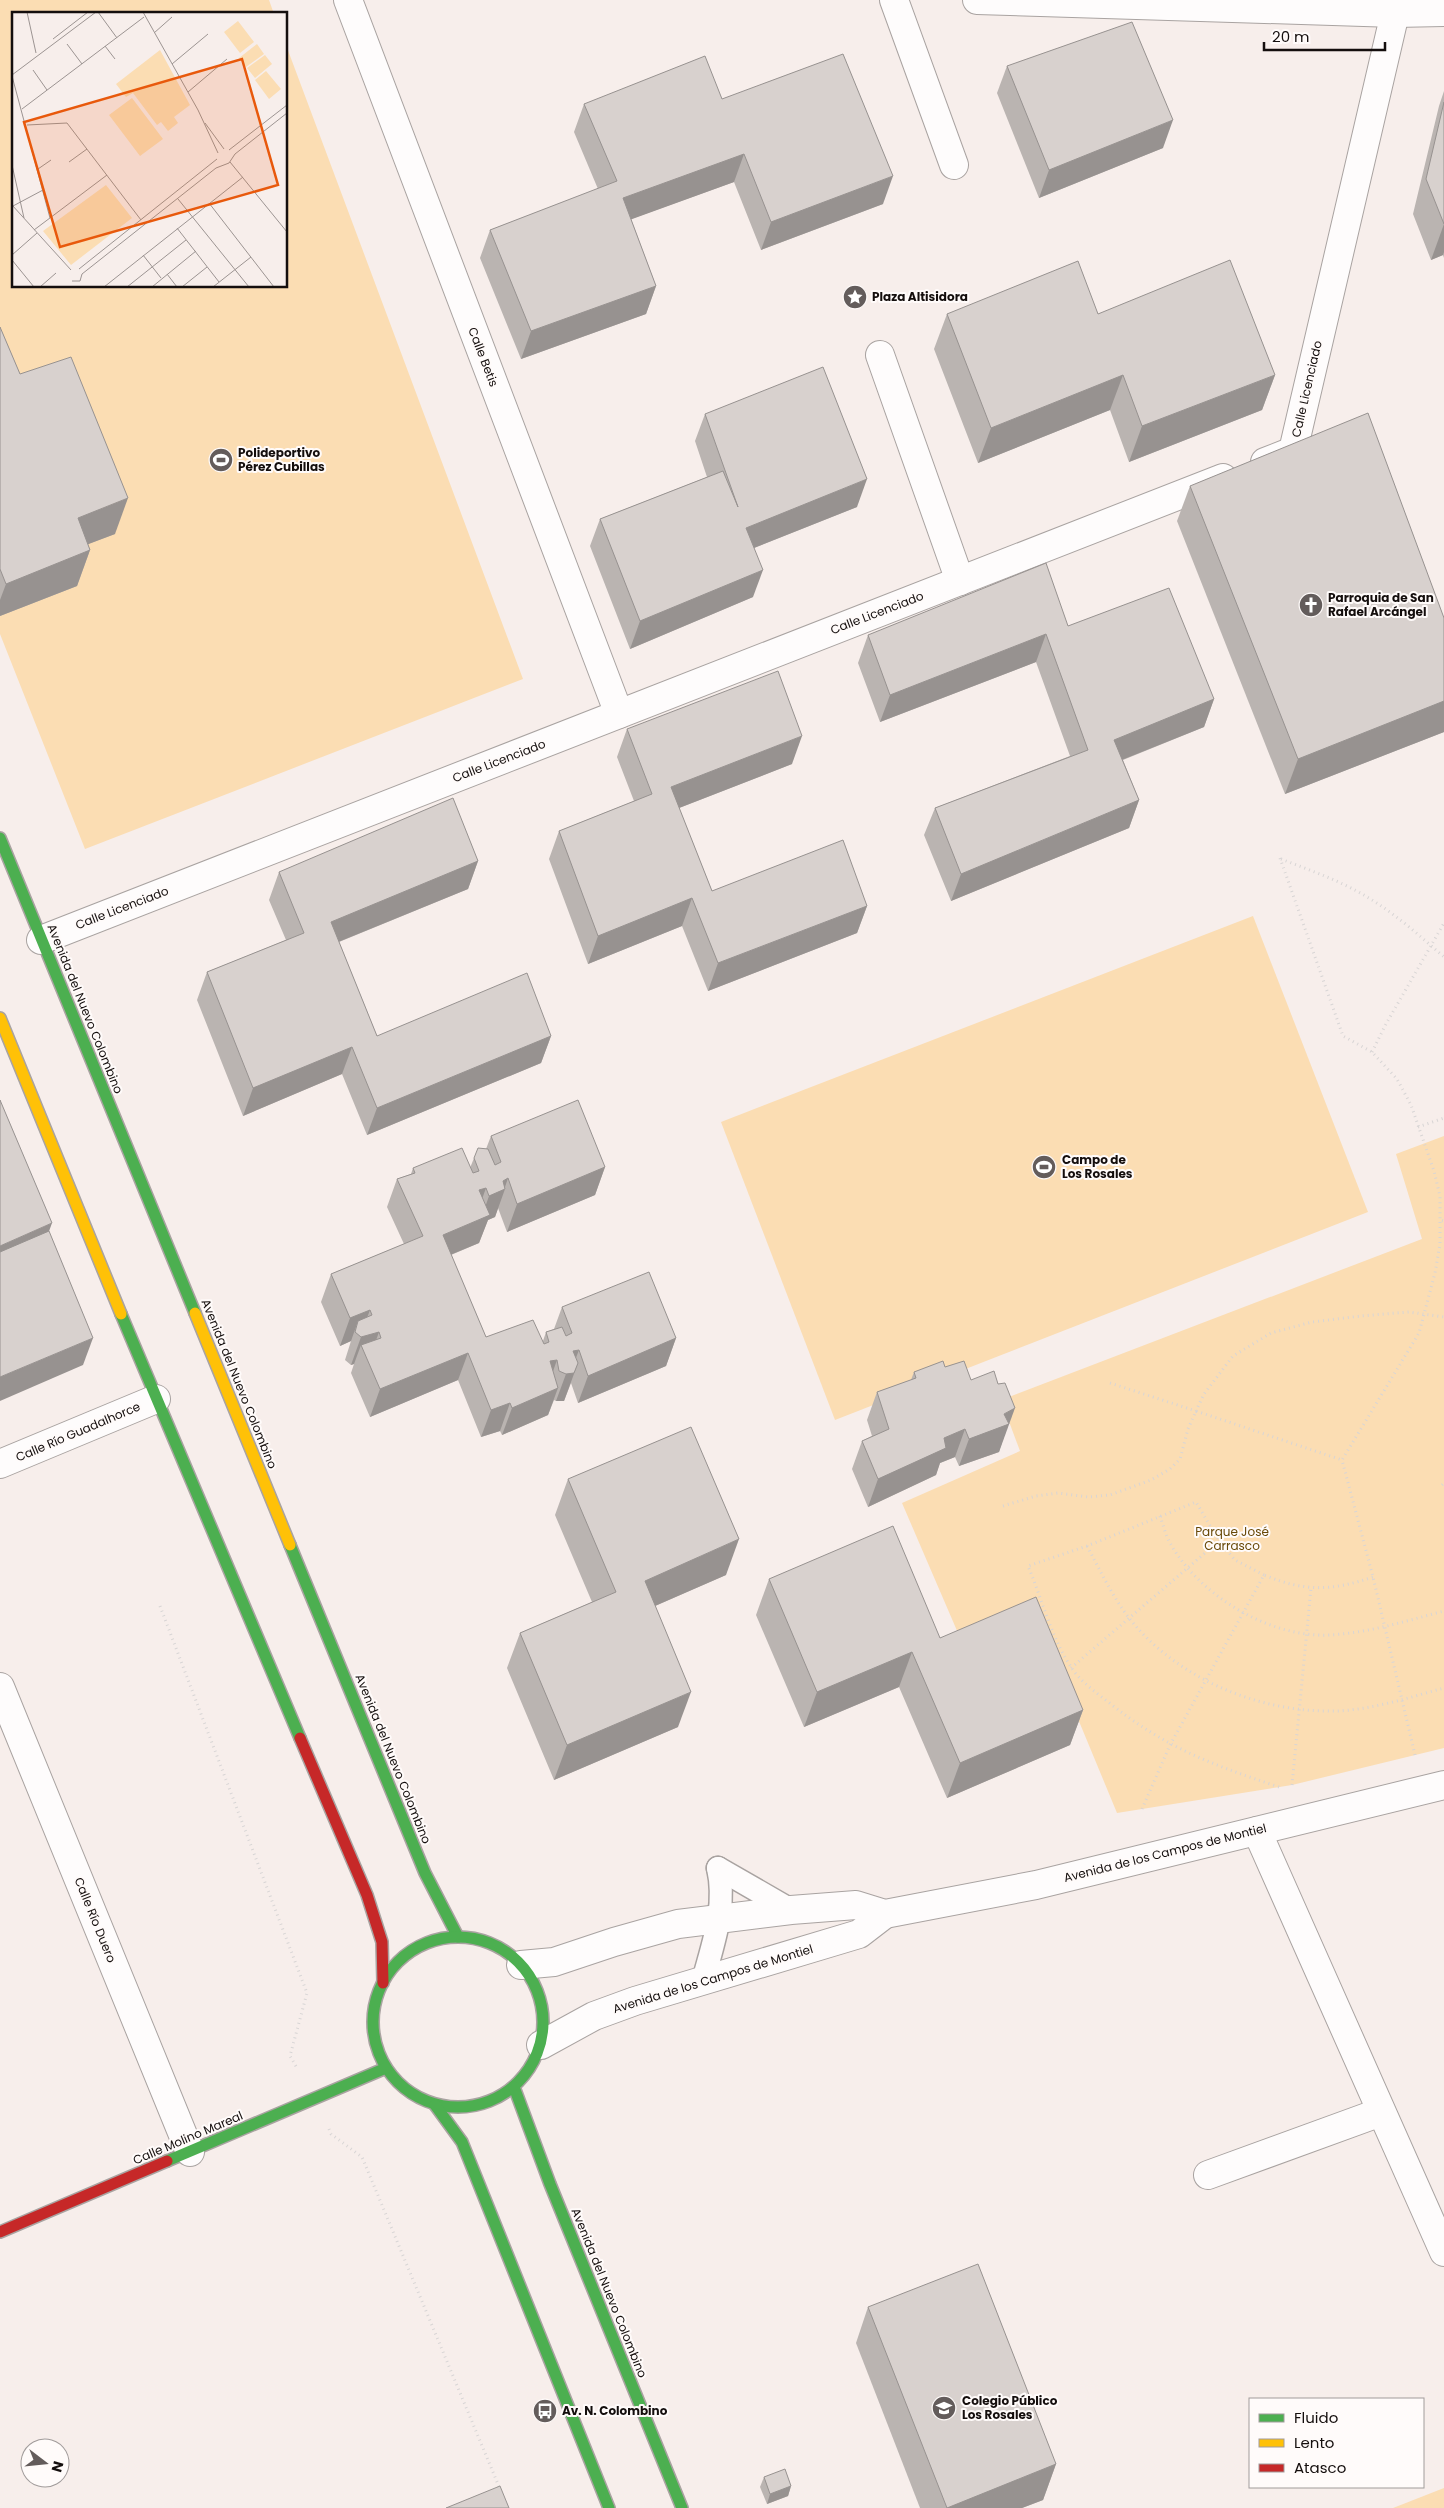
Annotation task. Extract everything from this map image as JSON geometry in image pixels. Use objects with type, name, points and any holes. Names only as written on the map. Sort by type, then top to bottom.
[{"type":"street","name":"Calle Betis","points":[[348,0],[618,714]]},
{"type":"street","points":[[894,0],[954,165]]},
{"type":"street","points":[[977,0],[1395,13],[1444,12]]},
{"type":"street","name":"Calle Licenciado","points":[[42,940],[1292,451],[1395,13]]},
{"type":"street","points":[[880,355],[960,580]]},
{"type":"street","name":"Avenida del Nuevo Colombino","points":[[0,838],[425,1873],[458,1937]]},
{"type":"street","points":[[0,1018],[156,1399],[367,1895],[382,1942],[383,1983]]},
{"type":"street","name":"Calle Río Guadalhorce","points":[[0,1464],[156,1399]]},
{"type":"street","name":"Calle Río Duero","points":[[0,1687],[5,1715],[190,2152]]},
{"type":"street","name":"Avenida de los Campos de Montiel","points":[[540,2044],[594,2016],[859,1934],[885,1914],[1036,1886],[1444,1785]]},
{"type":"street","points":[[1257,1831],[1381,2112],[1433,2200],[1444,2252]]},
{"type":"street","name":"Avenida de los Campos de Montiel","points":[[521,1965],[554,1962],[614,1942],[678,1924],[791,1910],[856,1905],[885,1914]]},
{"type":"street","points":[[458,1937],[481,1940],[503,1950],[521,1965],[537,1988],[543,2016],[540,2044],[530,2068],[514,2087],[490,2102],[463,2108],[435,2105],[417,2097],[400,2084],[386,2068],[377,2048],[373,2026],[375,2004],[383,1983],[396,1964],[414,1949],[436,1940],[458,1937]]},
{"type":"street","name":"Calle Molino Mareal","points":[[0,2232],[386,2068]]},
{"type":"street","name":"Avenida del Nuevo Colombino","points":[[514,2087],[550,2184],[682,2508]]},
{"type":"street","points":[[435,2105],[462,2142],[609,2508]]},
{"type":"street","points":[[1208,2175],[1381,2112]]},
{"type":"lane","points":[[703,1981],[719,1919],[723,1888],[718,1868],[791,1910]]},
{"type":"path","points":[[1415,1755],[1373,1577],[1342,1460],[1418,1332],[1435,1273],[1442,1220],[1440,1196],[1411,1105],[1397,1079],[1372,1052],[1343,1036],[1280,858],[1331,878],[1372,900],[1444,957]]},
{"type":"path","points":[[1372,1052],[1444,923]]},
{"type":"path","points":[[1418,1128],[1444,1118]]},
{"type":"path","points":[[1003,1506],[1036,1496],[1058,1493],[1088,1497],[1110,1495],[1151,1480],[1170,1468],[1180,1459],[1188,1429],[1204,1394],[1233,1356],[1271,1333],[1312,1322],[1361,1316],[1409,1312],[1444,1317]]},
{"type":"path","points":[[1110,1383],[1342,1460]]},
{"type":"path","points":[[1279,1787],[1219,1767],[1170,1745],[1138,1726],[1097,1694],[1071,1668],[1054,1633],[1028,1566],[1087,1546],[1196,1502],[1219,1542],[1234,1560],[1278,1581],[1311,1588],[1344,1586],[1373,1577]]},
{"type":"path","points":[[1160,1516],[1170,1542],[1188,1567],[1212,1592],[1243,1612],[1284,1630],[1307,1635],[1349,1633],[1385,1627],[1444,1610]]},
{"type":"path","points":[[1071,1668],[1219,1542]]},
{"type":"path","points":[[1087,1546],[1129,1618],[1151,1642],[1205,1681],[1237,1695],[1300,1709],[1338,1711],[1402,1700],[1444,1688]]},
{"type":"path","points":[[1142,1809],[1170,1745],[1264,1575]]},
{"type":"path","points":[[1292,1785],[1311,1588]]},
{"type":"green space","name":"Polideportivo Pérez Cubillas","points":[[0,0],[269,0],[273,12],[12,12],[12,288],[288,288],[288,50],[523,679],[85,849],[0,634]]},
{"type":"green space","name":"Campo de Los Rosales","points":[[1253,916],[1368,1212],[835,1420],[721,1122]]},
{"type":"green space","name":"Parque José Carrasco","points":[[1444,1136],[1444,1748],[1292,1785],[1117,1813],[1030,1603],[958,1633],[902,1503],[1020,1451],[1001,1400],[1422,1239],[1396,1154]]},
{"type":"green space","points":[[1444,2488],[1444,2508],[1393,2508]]},
{"type":"building","points":[[1132,22],[1173,120],[1049,170],[1007,66]]},
{"type":"building","points":[[843,54],[893,176],[771,222],[744,154],[623,198],[656,286],[531,331],[490,230],[617,181],[584,104],[705,56],[722,99]]},
{"type":"building","points":[[1444,102],[1444,224],[1426,179]]},
{"type":"building","points":[[1230,260],[1275,375],[1142,426],[1123,375],[991,428],[947,314],[1078,261],[1098,314]]},
{"type":"building","points":[[0,327],[20,374],[71,357],[128,498],[78,518],[90,550],[6,584],[0,569]]},
{"type":"building","points":[[823,367],[867,479],[746,528],[763,570],[640,621],[600,519],[723,471],[738,507],[705,414]]},
{"type":"building","name":"Parroquia de San Rafael Arcángel","points":[[1368,413],[1444,618],[1444,701],[1298,759],[1190,486]]},
{"type":"building","points":[[1046,563],[1068,626],[1169,588],[1214,699],[1114,740],[1139,800],[961,874],[935,808],[1088,750],[1046,634],[890,695],[868,635]]},
{"type":"building","points":[[778,671],[802,736],[671,787],[712,891],[843,840],[867,906],[718,963],[692,898],[598,936],[559,831],[652,794],[627,729]]},
{"type":"building","points":[[453,798],[478,861],[331,922],[377,1036],[527,973],[551,1036],[377,1108],[352,1047],[253,1088],[207,972],[304,933],[279,872]]},
{"type":"building","points":[[0,1100],[52,1223],[0,1246]]},
{"type":"building","points":[[578,1100],[605,1167],[517,1204],[508,1178],[503,1181],[505,1189],[489,1196],[486,1188],[479,1190],[490,1215],[443,1235],[486,1337],[533,1320],[544,1344],[549,1342],[546,1332],[562,1327],[566,1336],[572,1333],[562,1307],[649,1272],[676,1338],[588,1376],[579,1350],[573,1351],[578,1363],[574,1373],[566,1374],[559,1371],[557,1360],[550,1361],[558,1388],[512,1408],[510,1403],[491,1410],[468,1353],[380,1389],[361,1345],[381,1338],[379,1332],[361,1337],[355,1332],[358,1321],[372,1315],[370,1310],[350,1318],[331,1274],[423,1236],[397,1179],[415,1173],[413,1168],[462,1148],[473,1173],[479,1171],[474,1158],[478,1148],[488,1149],[495,1165],[501,1162],[491,1136]]},
{"type":"building","points":[[49,1231],[93,1338],[0,1377],[0,1252]]},
{"type":"building","points":[[943,1361],[945,1367],[964,1361],[971,1380],[994,1371],[998,1384],[1005,1383],[1015,1408],[1004,1414],[1009,1424],[969,1439],[965,1429],[944,1438],[946,1448],[878,1479],[862,1441],[889,1429],[877,1392],[916,1378],[914,1372]]},
{"type":"building","points":[[691,1427],[739,1539],[645,1581],[691,1692],[567,1745],[520,1633],[616,1592],[568,1479]]},
{"type":"building","points":[[893,1526],[940,1638],[1036,1597],[1083,1710],[960,1763],[912,1652],[817,1692],[769,1579]]},
{"type":"building","points":[[978,2264],[1056,2464],[947,2508],[868,2307]]},
{"type":"building","points":[[785,2469],[791,2486],[770,2494],[764,2477]]},
{"type":"building","points":[[500,2486],[509,2508],[446,2508]]},
{"type":"traffic: fast","points":[[0,838],[195,1313]]},
{"type":"traffic: fast","points":[[121,1314],[300,1738]]},
{"type":"traffic: fast","points":[[290,1545],[425,1873],[458,1937]]},
{"type":"traffic: fast","points":[[458,1937],[483,1941],[498,1947],[518,1962],[533,1982],[541,2005],[543,2022],[539,2047],[533,2062],[518,2082],[498,2097],[475,2105],[458,2107],[433,2103],[418,2097],[398,2082],[383,2062],[375,2039],[373,2022],[377,1997],[383,1982],[398,1962],[418,1947],[441,1939],[458,1937]]},
{"type":"traffic: fast","points":[[167,2161],[386,2068]]},
{"type":"traffic: fast","points":[[514,2087],[550,2184],[682,2508]]},
{"type":"traffic: fast","points":[[435,2105],[462,2142],[609,2508]]},
{"type":"traffic: slow","points":[[0,1018],[121,1314]]},
{"type":"traffic: slow","points":[[195,1313],[290,1545]]},
{"type":"traffic: jam","points":[[300,1738],[367,1895],[382,1942],[383,1983]]},
{"type":"traffic: jam","points":[[0,2232],[167,2161]]},
{"type":"place","name":"Plaza Altisidora","points":[[855,297]]},
{"type":"place","name":"Polideportivo Pérez Cubillas","points":[[221,460]]},
{"type":"place","name":"Parroquia de San Rafael Arcángel","points":[[1311,605]]},
{"type":"place","name":"Campo de Los Rosales","points":[[1044,1167]]},
{"type":"place","name":"Colegio Público Los Rosales","points":[[944,2408]]},
{"type":"place","name":"Av. N. Colombino","points":[[545,2411]]}]
